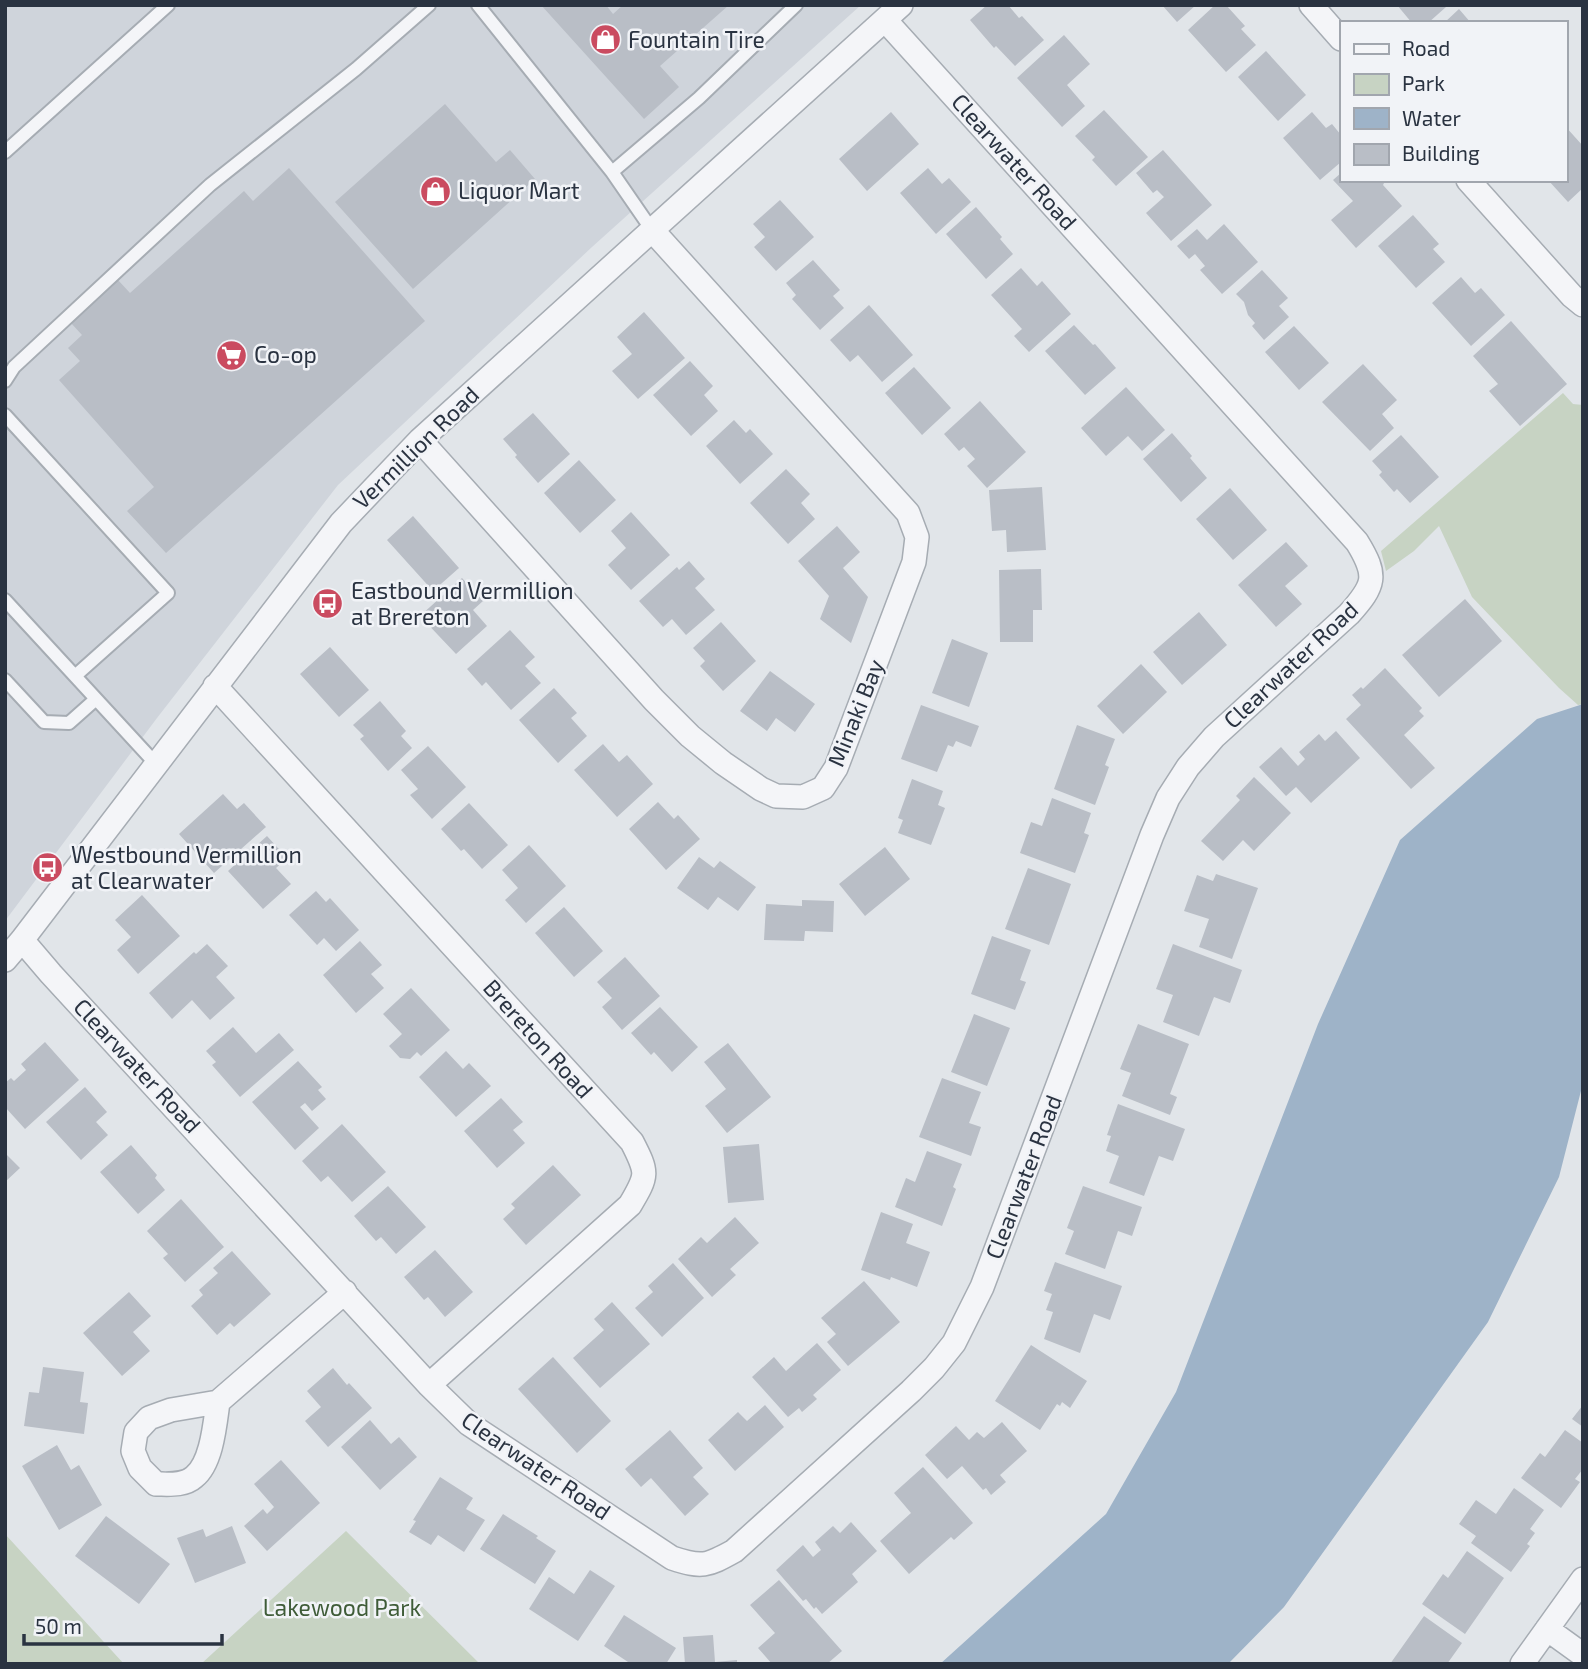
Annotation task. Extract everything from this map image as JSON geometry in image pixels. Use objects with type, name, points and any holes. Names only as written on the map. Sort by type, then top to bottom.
[{"type":"street","points":[[1311,5],[1340,38]]},
{"type":"street","name":"Vermillion Road","points":[[5,960],[341,523],[420,440],[893,12]]},
{"type":"street","name":"Clearwater Road","points":[[22,940],[429,1385],[469,1424],[672,1558],[691,1564],[712,1564],[734,1551],[934,1368],[954,1343],[982,1287],[1168,798],[1188,767],[1214,737],[1349,614],[1365,596],[1371,580],[1371,566],[1357,542],[893,12]]},
{"type":"street","points":[[1470,182],[1583,305]]},
{"type":"street","name":"Minaki Bay","points":[[420,440],[654,700],[690,736],[743,778],[776,796],[803,797],[823,788],[836,768],[914,562],[917,537],[908,513],[652,230]]},
{"type":"street","name":"Brereton Road","points":[[215,686],[632,1142],[644,1165],[643,1183],[630,1205],[429,1385]]},
{"type":"street","points":[[218,1402],[345,1292]]},
{"type":"street","points":[[1522,1664],[1583,1579]]},
{"type":"street","points":[[1547,1629],[1583,1655]]},
{"type":"lane","points":[[5,152],[168,5]]},
{"type":"lane","points":[[5,381],[14,367],[209,185],[356,69],[429,5]]},
{"type":"lane","points":[[478,5],[612,172],[652,230]]},
{"type":"lane","points":[[612,172],[699,98],[796,5]]},
{"type":"lane","points":[[5,415],[168,593],[75,676]]},
{"type":"lane","points":[[5,600],[156,764]]},
{"type":"lane","points":[[5,680],[44,722],[69,723],[96,699]]},
{"type":"shaded area","points":[[5,5],[861,5],[592,247],[338,485],[157,718],[5,921]]},
{"type":"green space","points":[[1563,393],[1573,404],[1583,405],[1583,704],[1578,705],[1472,597],[1439,526],[1414,551],[1386,571],[1381,551]]},
{"type":"green space","name":"Lakewood Park","points":[[346,1531],[480,1664],[201,1664]]},
{"type":"green space","points":[[5,1534],[124,1664],[5,1664]]},
{"type":"water","points":[[1583,704],[1583,1083],[1559,1177],[1488,1322],[1284,1607],[1228,1664],[940,1664],[1106,1514],[1176,1392],[1318,1024],[1400,840],[1537,719]]},
{"type":"building","name":"Fountain Tire","points":[[541,5],[606,5],[613,14],[623,5],[729,5],[660,66],[679,87],[644,119]]},
{"type":"building","points":[[987,5],[1008,5],[1044,40],[1015,66],[996,46],[994,48],[970,20]]},
{"type":"building","points":[[1162,5],[1196,5],[1177,22]]},
{"type":"building","points":[[1215,5],[1226,5],[1245,26],[1241,29],[1256,45],[1226,72],[1188,30]]},
{"type":"building","points":[[1397,5],[1446,7],[1430,21],[1410,21]]},
{"type":"building","points":[[1459,9],[1469,21],[1446,21]]},
{"type":"building","points":[[1064,35],[1090,64],[1067,85],[1085,106],[1062,127],[1017,78]]},
{"type":"building","points":[[1266,51],[1306,95],[1278,121],[1238,77]]},
{"type":"building","name":"Liquor Mart","points":[[445,104],[496,162],[510,150],[535,179],[413,289],[335,202]]},
{"type":"building","points":[[1104,110],[1148,157],[1116,186],[1092,160],[1095,157],[1075,136]]},
{"type":"building","points":[[891,112],[919,144],[867,191],[839,159]]},
{"type":"building","points":[[1312,112],[1326,128],[1332,124],[1340,134],[1340,163],[1320,180],[1283,138]]},
{"type":"building","points":[[1567,128],[1583,146],[1583,188],[1568,202],[1550,182],[1567,182]]},
{"type":"building","points":[[1163,150],[1212,205],[1171,241],[1146,213],[1164,197],[1157,190],[1153,193],[1136,173]]},
{"type":"building","name":"Co-op","points":[[289,168],[425,321],[166,553],[127,511],[154,487],[59,380],[80,361],[68,348],[82,335],[71,323],[118,280],[130,293],[244,191],[253,201]]},
{"type":"building","points":[[928,168],[942,184],[949,178],[971,202],[936,234],[900,193]]},
{"type":"building","points":[[1340,174],[1340,182],[1383,182],[1383,185],[1402,206],[1356,248],[1331,220],[1353,201],[1333,180]]},
{"type":"building","points":[[780,200],[814,237],[776,271],[754,247],[765,237],[753,224]]},
{"type":"building","points":[[976,207],[1013,254],[986,279],[946,234]]},
{"type":"building","points":[[1413,215],[1439,244],[1433,249],[1445,262],[1416,288],[1378,246]]},
{"type":"building","points":[[1224,224],[1258,262],[1222,294],[1200,270],[1205,266],[1195,254],[1189,259],[1177,246],[1197,229],[1207,240]]},
{"type":"building","points":[[813,260],[840,290],[833,296],[844,308],[820,330],[792,299],[796,295],[786,283]]},
{"type":"building","points":[[1021,268],[1037,286],[1042,281],[1071,314],[1029,352],[1014,336],[1022,329],[991,295]]},
{"type":"building","points":[[1262,270],[1288,298],[1279,306],[1289,317],[1264,340],[1252,326],[1255,323],[1248,315],[1244,302],[1236,294]]},
{"type":"building","points":[[1461,277],[1475,293],[1481,288],[1505,315],[1471,346],[1432,303]]},
{"type":"building","points":[[869,305],[913,355],[882,382],[858,355],[850,362],[830,340]]},
{"type":"building","points":[[644,312],[685,358],[638,399],[612,371],[632,354],[617,337]]},
{"type":"building","points":[[1511,321],[1567,384],[1520,426],[1489,391],[1498,384],[1473,356]]},
{"type":"building","points":[[1074,325],[1116,368],[1085,395],[1045,351]]},
{"type":"building","points":[[1294,326],[1329,363],[1299,390],[1265,352]]},
{"type":"building","points":[[690,361],[713,386],[704,395],[718,411],[691,436],[653,395]]},
{"type":"building","points":[[1363,364],[1397,400],[1382,414],[1394,428],[1370,451],[1322,402]]},
{"type":"building","points":[[914,367],[951,408],[922,435],[885,393]]},
{"type":"building","points":[[1126,387],[1165,430],[1142,451],[1128,436],[1106,456],[1081,428]]},
{"type":"building","points":[[980,401],[1026,452],[987,488],[967,466],[975,459],[964,447],[959,451],[944,434]]},
{"type":"building","points":[[533,413],[570,454],[538,483],[503,439]]},
{"type":"building","points":[[734,420],[746,433],[750,429],[773,454],[740,484],[706,446]]},
{"type":"building","points":[[1172,433],[1207,478],[1181,502],[1143,459]]},
{"type":"building","points":[[1401,435],[1439,477],[1410,503],[1397,489],[1394,492],[1379,475],[1382,472],[1372,461]]},
{"type":"building","points":[[579,460],[616,500],[580,533],[544,493]]},
{"type":"building","points":[[786,469],[810,494],[801,503],[815,519],[788,544],[750,503]]},
{"type":"building","points":[[1042,487],[1046,550],[1007,552],[1006,530],[992,531],[989,490]]},
{"type":"building","points":[[1230,488],[1267,530],[1233,560],[1196,519]]},
{"type":"building","points":[[631,512],[670,555],[631,590],[608,565],[626,548],[611,531]]},
{"type":"building","points":[[413,516],[459,568],[433,591],[387,540]]},
{"type":"building","points":[[837,526],[860,552],[843,568],[868,597],[851,643],[820,619],[829,596],[798,561]]},
{"type":"building","points":[[1286,542],[1308,566],[1285,586],[1302,604],[1276,627],[1238,585]]},
{"type":"building","points":[[689,561],[705,579],[695,588],[715,610],[686,635],[672,619],[663,627],[639,601],[677,567],[679,570]]},
{"type":"building","points":[[1041,569],[1042,610],[1033,610],[1033,642],[1000,642],[999,570]]},
{"type":"building","points":[[462,578],[483,601],[473,610],[487,626],[456,654],[420,616]]},
{"type":"building","points":[[1465,599],[1502,641],[1439,697],[1402,655]]},
{"type":"building","points":[[1199,612],[1227,645],[1182,685],[1153,652]]},
{"type":"building","points":[[721,622],[756,661],[723,691],[700,666],[705,661],[693,648]]},
{"type":"building","points":[[510,630],[535,657],[525,666],[541,683],[511,710],[486,682],[482,686],[467,669]]},
{"type":"building","points":[[952,639],[988,653],[969,707],[932,693]]},
{"type":"building","points":[[330,647],[369,690],[339,717],[300,674]]},
{"type":"building","points":[[1141,664],[1167,692],[1123,734],[1097,706]]},
{"type":"building","points":[[1385,668],[1422,708],[1419,711],[1424,716],[1404,735],[1435,768],[1411,789],[1346,719],[1361,705],[1352,695],[1361,687],[1363,689]]},
{"type":"building","points":[[770,671],[815,704],[795,732],[776,718],[767,731],[740,711]]},
{"type":"building","points":[[554,688],[577,713],[571,718],[587,736],[558,763],[519,720]]},
{"type":"building","points":[[380,701],[406,731],[401,736],[412,748],[388,771],[360,739],[364,736],[353,725]]},
{"type":"building","points":[[921,705],[979,726],[971,747],[956,741],[953,747],[948,745],[937,772],[901,759]]},
{"type":"building","points":[[1077,725],[1115,739],[1105,765],[1109,767],[1095,805],[1054,789]]},
{"type":"building","points":[[1336,731],[1360,758],[1311,803],[1296,787],[1286,796],[1259,767],[1281,747],[1298,766],[1305,759],[1299,752],[1319,734],[1325,741]]},
{"type":"building","points":[[603,744],[619,762],[627,755],[653,784],[617,817],[574,770]]},
{"type":"building","points":[[428,746],[466,787],[432,819],[410,795],[418,789],[401,770]]},
{"type":"building","points":[[1254,777],[1291,813],[1254,851],[1243,840],[1223,861],[1201,841],[1240,800],[1236,796]]},
{"type":"building","points":[[912,779],[943,791],[938,805],[945,808],[931,845],[898,833],[903,820],[898,818]]},
{"type":"building","points":[[223,794],[237,809],[244,803],[266,827],[214,873],[179,834]]},
{"type":"building","points":[[1052,798],[1091,813],[1084,833],[1089,835],[1075,873],[1020,853],[1031,822],[1042,826]]},
{"type":"building","points":[[658,802],[674,819],[678,815],[700,839],[666,870],[629,829]]},
{"type":"building","points":[[469,803],[508,845],[482,869],[441,829]]},
{"type":"building","points":[[267,836],[287,858],[276,868],[291,884],[263,909],[228,871]]},
{"type":"building","points":[[529,845],[566,886],[526,923],[505,900],[518,888],[502,870]]},
{"type":"building","points":[[885,847],[910,879],[865,916],[839,884]]},
{"type":"building","points":[[699,857],[714,868],[720,861],[756,887],[738,911],[718,897],[708,910],[677,888]]},
{"type":"building","points":[[1028,868],[1071,884],[1049,945],[1005,929]]},
{"type":"building","points":[[1216,874],[1258,888],[1232,959],[1199,947],[1209,919],[1184,911],[1197,875],[1213,881]]},
{"type":"building","points":[[316,891],[326,902],[330,898],[359,930],[336,951],[324,938],[317,945],[289,915]]},
{"type":"building","points":[[142,895],[180,936],[138,974],[117,950],[131,937],[115,920]]},
{"type":"building","points":[[802,900],[834,901],[833,932],[805,931],[804,941],[764,940],[766,904],[802,906]]},
{"type":"building","points":[[564,907],[603,951],[574,977],[535,933]]},
{"type":"building","points":[[992,936],[1031,950],[1020,980],[1026,982],[1015,1010],[971,994]]},
{"type":"building","points":[[360,941],[382,965],[371,974],[384,988],[356,1013],[323,975]]},
{"type":"building","points":[[207,944],[228,966],[216,977],[235,998],[210,1020],[192,1000],[172,1019],[149,993],[194,952],[196,954]]},
{"type":"building","points":[[1173,944],[1242,970],[1230,1003],[1214,997],[1199,1036],[1163,1022],[1173,995],[1156,989]]},
{"type":"building","points":[[625,957],[660,996],[622,1030],[602,1007],[612,998],[597,982]]},
{"type":"building","points":[[411,988],[450,1030],[421,1056],[417,1052],[410,1059],[400,1058],[389,1046],[402,1034],[383,1014]]},
{"type":"building","points":[[660,1007],[698,1047],[672,1072],[654,1052],[651,1055],[631,1033]]},
{"type":"building","points":[[974,1014],[1010,1028],[987,1086],[951,1072]]},
{"type":"building","points":[[1138,1024],[1189,1044],[1170,1094],[1177,1097],[1170,1115],[1122,1096],[1131,1073],[1120,1069]]},
{"type":"building","points":[[233,1027],[256,1053],[279,1033],[294,1050],[240,1097],[212,1065],[216,1062],[206,1051]]},
{"type":"building","points":[[45,1042],[79,1080],[25,1129],[5,1107],[5,1083],[11,1078],[14,1081],[26,1070],[21,1064]]},
{"type":"building","points":[[728,1043],[771,1097],[727,1133],[705,1106],[726,1089],[704,1062]]},
{"type":"building","points":[[446,1051],[463,1069],[469,1063],[491,1086],[456,1117],[419,1077]]},
{"type":"building","points":[[298,1061],[322,1087],[318,1090],[326,1099],[312,1111],[305,1103],[300,1107],[319,1128],[295,1150],[252,1102]]},
{"type":"building","points":[[942,1078],[981,1092],[969,1123],[981,1127],[971,1156],[919,1137]]},
{"type":"building","points":[[85,1087],[107,1112],[96,1122],[108,1135],[81,1160],[46,1122]]},
{"type":"building","points":[[501,1098],[523,1122],[513,1130],[525,1143],[497,1168],[464,1131]]},
{"type":"building","points":[[1118,1104],[1185,1129],[1173,1161],[1159,1156],[1144,1196],[1109,1183],[1119,1156],[1106,1151],[1111,1136],[1107,1135]]},
{"type":"building","points":[[342,1124],[386,1172],[352,1202],[328,1176],[321,1182],[302,1161]]},
{"type":"building","points":[[759,1144],[764,1200],[728,1203],[723,1147]]},
{"type":"building","points":[[131,1145],[157,1175],[155,1178],[165,1190],[138,1214],[100,1172]]},
{"type":"building","points":[[927,1151],[962,1164],[942,1226],[895,1207],[906,1178],[915,1182]]},
{"type":"building","points":[[5,1153],[20,1168],[5,1182]]},
{"type":"building","points":[[553,1165],[581,1195],[526,1245],[503,1219],[515,1208],[511,1204]]},
{"type":"building","points":[[388,1186],[426,1227],[396,1254],[381,1237],[376,1241],[354,1216]]},
{"type":"building","points":[[1083,1186],[1142,1207],[1132,1236],[1118,1231],[1105,1269],[1065,1254],[1074,1231],[1067,1228]]},
{"type":"building","points":[[181,1199],[224,1247],[185,1282],[163,1258],[168,1254],[147,1231]]},
{"type":"building","points":[[881,1212],[913,1224],[906,1243],[930,1252],[917,1287],[861,1270]]},
{"type":"building","points":[[735,1217],[759,1243],[730,1269],[736,1275],[712,1297],[678,1259],[701,1237],[707,1243]]},
{"type":"building","points":[[435,1250],[473,1292],[445,1317],[428,1297],[424,1300],[404,1277]]},
{"type":"building","points":[[232,1251],[271,1294],[234,1327],[230,1323],[217,1335],[191,1306],[203,1295],[199,1290],[218,1273],[213,1268]]},
{"type":"building","points":[[1055,1262],[1122,1286],[1110,1320],[1094,1314],[1080,1353],[1044,1339],[1053,1312],[1046,1310],[1052,1294],[1044,1291]]},
{"type":"building","points":[[673,1263],[704,1298],[662,1337],[635,1308],[653,1292],[648,1286]]},
{"type":"building","points":[[864,1281],[900,1322],[848,1366],[827,1342],[836,1334],[821,1318]]},
{"type":"building","points":[[129,1292],[151,1316],[133,1332],[150,1351],[122,1376],[83,1333]]},
{"type":"building","points":[[612,1302],[650,1344],[600,1388],[573,1358],[604,1330],[594,1319]]},
{"type":"building","points":[[817,1343],[841,1370],[813,1395],[817,1399],[802,1412],[799,1408],[788,1417],[752,1377],[774,1357],[786,1371]]},
{"type":"building","points":[[1031,1345],[1087,1381],[1070,1408],[1062,1402],[1060,1406],[1057,1404],[1040,1430],[995,1401]]},
{"type":"building","points":[[553,1357],[611,1421],[577,1453],[518,1389]]},
{"type":"building","points":[[43,1367],[84,1372],[80,1402],[88,1403],[84,1434],[24,1426],[29,1392],[39,1393]]},
{"type":"building","points":[[333,1368],[372,1408],[328,1447],[305,1421],[321,1407],[307,1391]]},
{"type":"building","points":[[765,1405],[784,1427],[735,1471],[708,1440],[738,1412],[747,1421]]},
{"type":"building","points":[[1583,1405],[1583,1427],[1572,1419]]},
{"type":"building","points":[[370,1420],[391,1444],[399,1437],[417,1457],[380,1490],[341,1447]]},
{"type":"building","points":[[1002,1422],[1027,1451],[1000,1475],[1006,1482],[991,1495],[986,1488],[983,1490],[962,1466],[947,1479],[925,1455],[956,1426],[969,1440],[977,1432],[984,1438]]},
{"type":"building","points":[[670,1430],[703,1468],[693,1477],[709,1494],[685,1516],[651,1478],[641,1487],[625,1469]]},
{"type":"building","points":[[1565,1430],[1583,1443],[1583,1469],[1575,1479],[1580,1482],[1561,1508],[1521,1478],[1540,1453],[1545,1457]]},
{"type":"building","points":[[57,1445],[71,1470],[79,1465],[102,1505],[59,1530],[22,1466]]},
{"type":"building","points":[[281,1460],[320,1503],[267,1551],[244,1526],[263,1509],[267,1514],[274,1507],[254,1484]]},
{"type":"building","points":[[923,1467],[973,1523],[954,1540],[951,1537],[909,1574],[880,1541],[911,1513],[894,1493]]},
{"type":"building","points":[[440,1477],[473,1498],[466,1509],[485,1520],[464,1552],[438,1535],[431,1545],[409,1532],[416,1521],[413,1520]]},
{"type":"building","points":[[1514,1488],[1544,1510],[1530,1529],[1535,1533],[1527,1544],[1530,1546],[1511,1572],[1471,1543],[1476,1536],[1459,1524],[1476,1500],[1496,1514]]},
{"type":"building","points":[[503,1514],[556,1551],[535,1584],[480,1549]]},
{"type":"building","points":[[106,1516],[170,1564],[139,1604],[75,1556]]},
{"type":"building","points":[[851,1522],[877,1551],[852,1574],[858,1582],[822,1614],[806,1599],[803,1601],[776,1570],[803,1545],[813,1557],[821,1550],[815,1542],[833,1526],[840,1533]]},
{"type":"building","points":[[232,1526],[246,1563],[195,1583],[177,1538],[203,1529],[206,1537]]},
{"type":"building","points":[[1467,1551],[1504,1578],[1465,1634],[1422,1604],[1443,1574],[1448,1578]]},
{"type":"building","points":[[590,1570],[615,1586],[578,1641],[529,1609],[549,1577],[574,1594]]},
{"type":"building","points":[[779,1580],[842,1651],[827,1664],[772,1664],[758,1648],[775,1633],[750,1605]]},
{"type":"building","points":[[624,1615],[676,1648],[666,1664],[631,1664],[604,1646]]},
{"type":"building","points":[[1424,1616],[1462,1643],[1447,1664],[1390,1664]]},
{"type":"building","points":[[713,1635],[715,1662],[737,1660],[737,1664],[685,1664],[683,1637]]},
{"type":"place","name":"Fountain Tire","points":[[605,40]]},
{"type":"place","name":"Liquor Mart","points":[[435,191]]},
{"type":"place","name":"Co-op","points":[[231,355]]},
{"type":"place","name":"Eastbound Vermillion at Brereton","points":[[328,604]]},
{"type":"place","name":"Westbound Vermillion at Clearwater","points":[[48,868]]}]
